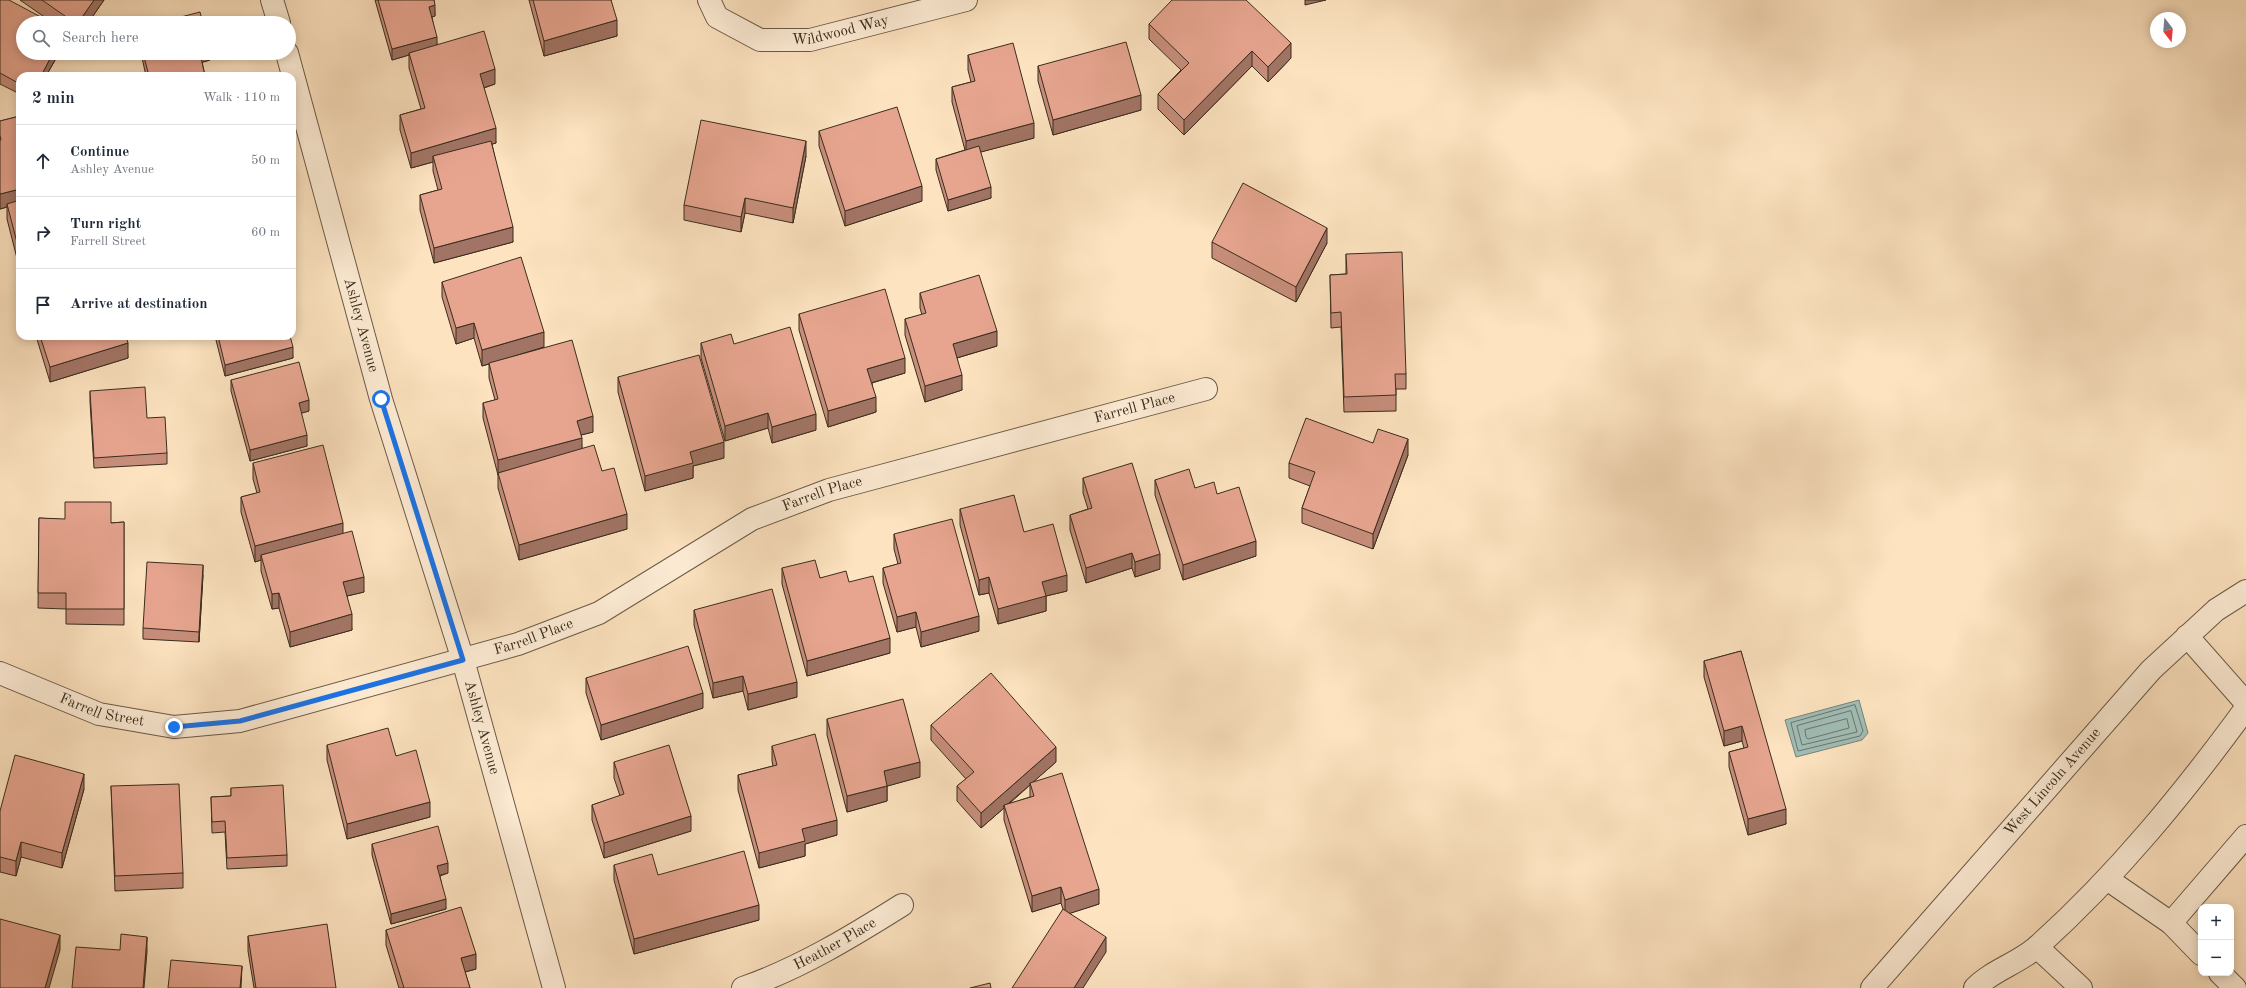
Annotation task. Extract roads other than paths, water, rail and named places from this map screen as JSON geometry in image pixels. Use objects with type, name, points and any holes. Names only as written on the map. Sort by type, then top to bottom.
[{"type":"street","points":[[272,0],[277,16]]},
{"type":"street","name":"Wildwood Way","points":[[709,0],[717,17],[760,40],[810,40],[966,0]]},
{"type":"street","name":"Ashley Avenue","points":[[289,60],[292,72]]},
{"type":"street","name":"Ashley Avenue","points":[[296,86],[381,399],[463,660],[554,988]]},
{"type":"street","name":"Farrell Place","points":[[463,660],[518,644],[599,613],[752,519],[829,490],[1206,389]]},
{"type":"street","name":"West Lincoln Avenue","points":[[1872,988],[2151,670],[2216,610],[2246,591]]},
{"type":"street","points":[[2187,636],[2246,703]]},
{"type":"street","name":"Farrell Street","points":[[0,673],[99,714],[174,727],[240,721],[463,660]]},
{"type":"street","points":[[1975,988],[2037,947],[2107,879],[2197,775],[2246,708]]},
{"type":"street","points":[[2171,923],[2246,836]]},
{"type":"street","points":[[2107,879],[2171,923],[2198,951]]},
{"type":"street","name":"Heather Place","points":[[743,988],[778,976],[845,941],[902,905]]},
{"type":"street","points":[[2037,947],[2081,988]]},
{"type":"street","points":[[2223,976],[2235,988]]},
{"type":"water","points":[[1859,700],[1868,733],[1862,740],[1796,757],[1785,720]]}]
